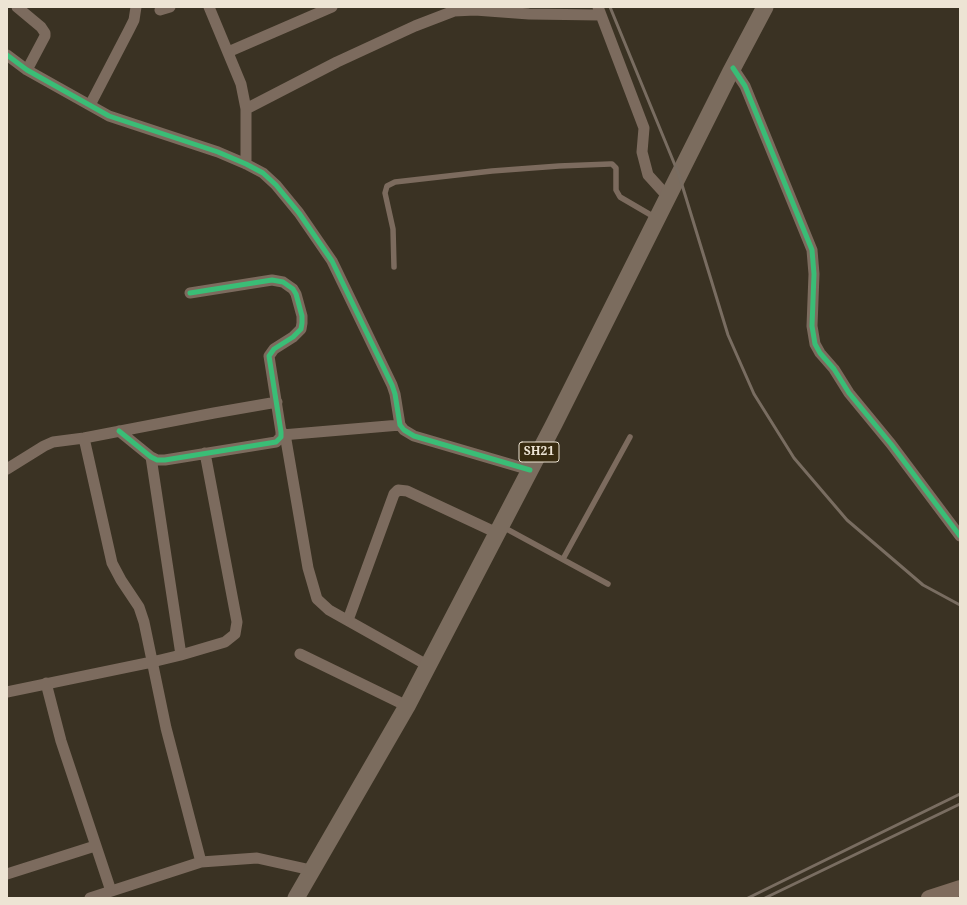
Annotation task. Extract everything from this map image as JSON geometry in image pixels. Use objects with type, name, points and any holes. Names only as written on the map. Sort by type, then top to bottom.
[{"type":"main road","name":"SH21","points":[[299,896],[311,870],[407,706],[594,346],[656,218],[766,7]]},
{"type":"street","points":[[17,7],[41,27],[45,33],[45,36],[27,70]]},
{"type":"street","points":[[90,105],[134,20],[136,7]]},
{"type":"street","points":[[209,7],[241,84],[246,108],[246,164]]},
{"type":"street","points":[[228,52],[332,7]]},
{"type":"street","points":[[246,108],[337,62],[421,23],[454,10],[477,9],[529,14],[599,11],[644,128],[642,152],[648,175],[668,197]]},
{"type":"street","points":[[7,55],[27,70],[109,116],[218,152],[263,173],[276,185],[299,213],[332,261],[392,384],[400,425],[404,430],[414,436],[530,470]]},
{"type":"street","points":[[733,68],[745,86],[812,250],[814,274],[812,332],[815,344],[820,353],[834,369],[849,393],[891,444],[960,536]]},
{"type":"street","points":[[190,293],[272,280],[283,282],[293,289],[298,300],[302,323],[298,333],[274,349],[269,356],[308,568],[315,596],[323,606],[427,665]]},
{"type":"street","points":[[7,469],[53,442],[84,438],[277,402]]},
{"type":"street","points":[[119,431],[150,457],[157,460],[166,460],[276,442],[283,434],[400,425]]},
{"type":"street","points":[[84,438],[112,563],[142,613],[166,728],[201,862]]},
{"type":"street","points":[[7,692],[182,655],[225,642],[235,634],[237,622],[205,453]]},
{"type":"street","points":[[150,457],[182,655]]},
{"type":"street","points":[[348,620],[394,494],[398,490],[407,491],[499,529]]},
{"type":"street","points":[[300,654],[407,706]]},
{"type":"street","points":[[46,683],[61,741],[111,891]]},
{"type":"street","points":[[7,874],[95,846]]},
{"type":"street","points":[[90,898],[201,862],[257,858],[311,870]]},
{"type":"street","points":[[929,898],[960,888]]},
{"type":"lane","points":[[394,267],[393,229],[385,193],[386,186],[395,182],[492,171],[612,164],[616,168],[616,190],[620,198],[656,218]]},
{"type":"lane","points":[[563,559],[630,436]]},
{"type":"lane","points":[[499,529],[563,559],[608,584]]},
{"type":"railway","points":[[610,7],[679,175],[728,335],[754,394],[794,458],[847,520],[923,585],[960,605]]},
{"type":"railway","points":[[748,898],[960,794]]},
{"type":"railway","points":[[765,898],[960,804]]},
{"type":"cycle path","points":[[7,55],[27,70],[109,116],[218,152],[263,173],[276,185],[299,213],[332,261],[392,385],[400,425],[404,430],[414,436],[530,470]]},
{"type":"cycle path","points":[[733,68],[745,86],[812,250],[814,274],[812,326],[815,344],[820,353],[834,369],[849,393],[891,444],[960,536]]},
{"type":"cycle path","points":[[119,431],[151,457],[157,460],[276,442],[281,437],[269,356],[274,349],[293,337],[301,329],[302,316],[296,294],[293,289],[283,282],[272,280],[190,293]]}]
